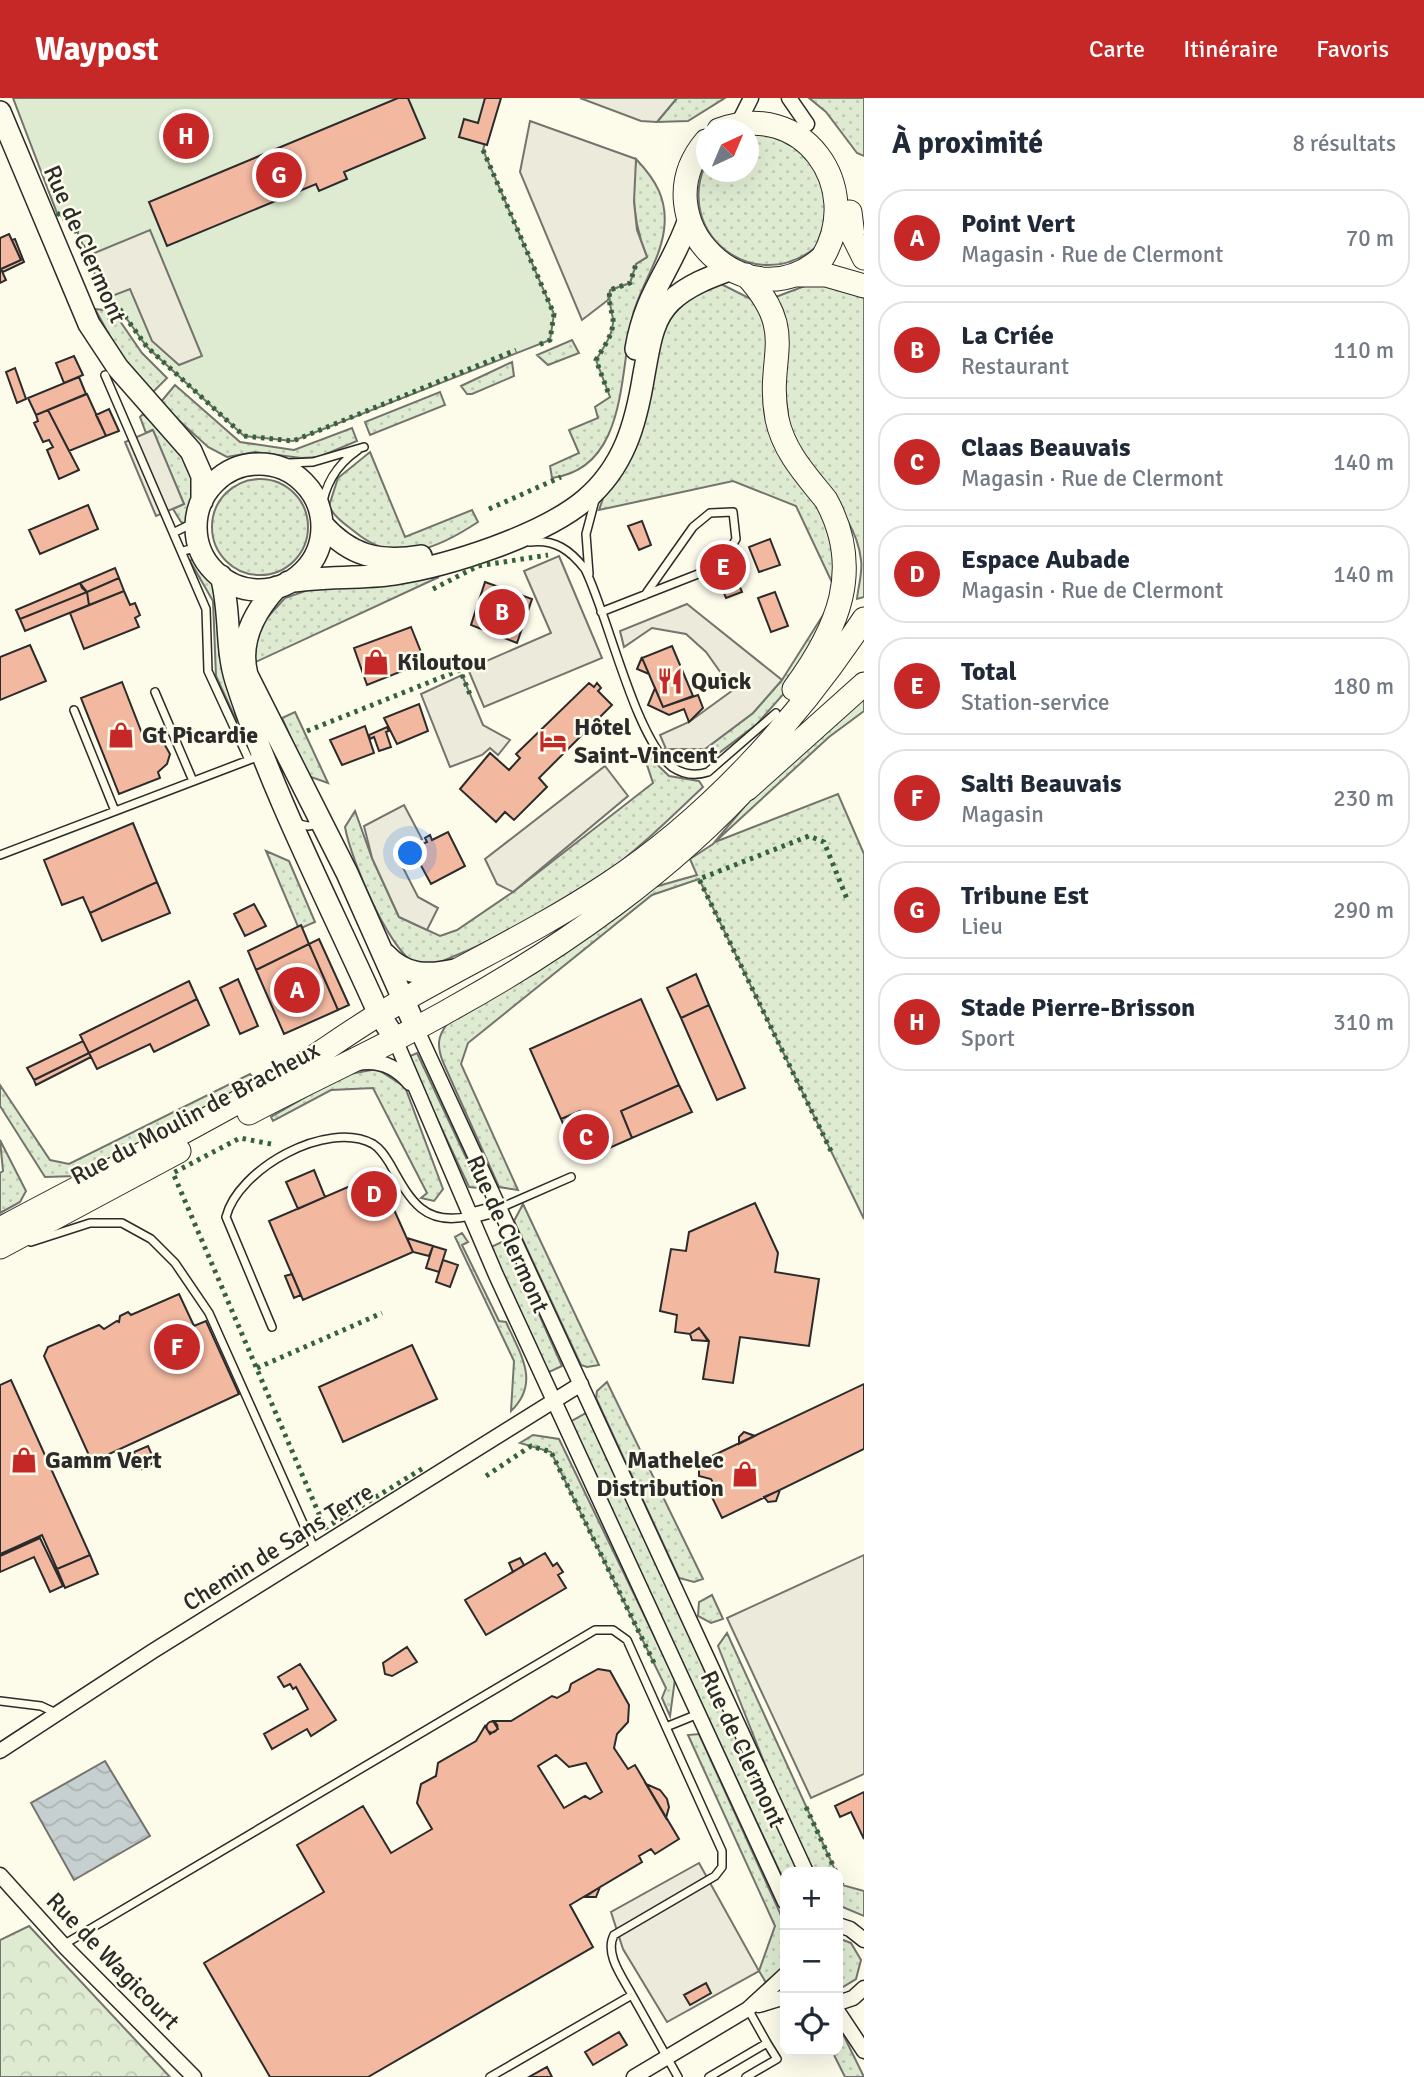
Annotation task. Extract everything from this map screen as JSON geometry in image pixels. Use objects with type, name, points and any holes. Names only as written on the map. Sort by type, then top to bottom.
[{"type":"main road","points":[[746,108],[778,114],[807,124],[842,155],[853,236],[864,258]]},
{"type":"main road","name":"Rue de Clermont","points":[[0,111],[93,331],[118,368],[195,460],[203,483],[200,507]]},
{"type":"main road","points":[[608,884],[708,789],[776,713],[822,651],[842,615],[853,586],[854,560],[844,524],[796,464],[780,432],[775,397],[777,323],[768,302],[739,272],[701,244],[689,219],[685,200],[687,178],[696,156]]},
{"type":"main road","points":[[785,276],[809,267],[829,251],[843,229],[850,204]]},
{"type":"main road","points":[[321,518],[343,545],[358,554],[386,559],[411,558],[460,545],[532,518],[553,509],[578,491],[599,469],[618,435],[628,404],[643,314],[681,243],[689,219]]},
{"type":"main road","points":[[283,585],[305,570],[320,545],[321,518],[313,493],[299,478],[266,464],[242,466],[216,481],[200,507],[193,551],[221,576],[244,587],[283,585],[394,574],[468,555],[567,513],[592,493],[608,475],[630,438],[652,335],[661,314],[686,290],[739,272],[785,276],[826,275],[864,286]]},
{"type":"main road","name":"Rue de Clermont","points":[[164,420],[208,458],[223,465],[242,466]]},
{"type":"main road","name":"Rue de Clermont","points":[[221,576],[225,592],[230,659],[256,757],[290,822],[379,1014],[394,1037]]},
{"type":"main road","name":"Rue de Clermont","points":[[283,585],[250,628],[244,648],[246,668],[322,823],[416,1028]]},
{"type":"main road","points":[[608,884],[689,822],[738,774],[803,701],[864,619]]},
{"type":"main road","points":[[735,801],[789,738],[864,641]]},
{"type":"main road","points":[[735,801],[864,684]]},
{"type":"main road","name":"Rue du Moulin de Bracheux","points":[[0,1250],[329,1070],[466,1001],[600,914],[668,862],[735,801]]},
{"type":"main road","name":"Rue du Moulin de Bracheux","points":[[0,1229],[275,1081],[379,1014],[535,930],[608,884]]},
{"type":"main road","points":[[380,948],[395,964],[415,973],[438,974],[464,968]]},
{"type":"street","points":[[789,98],[807,124]]},
{"type":"street","name":"Rue de Clermont","points":[[416,1028],[804,1867]]},
{"type":"street","name":"Rue de Clermont","points":[[394,1037],[470,1216],[780,1891]]},
{"type":"street","points":[[329,1070],[364,1062],[379,1063],[402,1074],[418,1097]]},
{"type":"street","points":[[470,1216],[500,1208]]},
{"type":"street","name":"Chemin de Sans Terre","points":[[0,1751],[581,1384]]},
{"type":"street","name":"Rue de Wagicourt","points":[[0,1875],[63,1945],[194,2077]]},
{"type":"street","points":[[847,1925],[864,1940]]},
{"type":"street","points":[[634,2077],[748,2009],[780,1980]]},
{"type":"street","points":[[843,2001],[853,1998],[864,1988]]},
{"type":"street","points":[[748,2009],[780,1999]]},
{"type":"street","points":[[843,2020],[864,2051]]},
{"type":"lane","points":[[0,855],[256,757],[208,671],[208,618],[193,551],[175,532],[105,375]]},
{"type":"lane","points":[[266,464],[313,462],[364,447],[334,473],[327,487],[321,518]]},
{"type":"lane","points":[[608,475],[595,499],[587,526],[590,578],[652,741],[671,766],[687,774],[700,775],[726,759],[776,713]]},
{"type":"lane","points":[[175,532],[189,525],[200,507]]},
{"type":"lane","points":[[601,612],[645,595],[721,565],[736,539],[733,512],[710,513],[693,527],[645,595]]},
{"type":"lane","points":[[468,555],[524,542],[549,542],[570,552],[590,578]]},
{"type":"lane","points":[[155,692],[193,780]]},
{"type":"lane","points":[[74,710],[115,811]]},
{"type":"lane","points":[[290,822],[308,826],[322,823]]},
{"type":"lane","points":[[272,1327],[226,1217],[248,1179],[259,1169],[326,1138],[356,1139],[380,1149],[407,1194],[422,1209],[445,1220],[470,1216]]},
{"type":"lane","points":[[500,1208],[571,1177]]},
{"type":"lane","points":[[0,1250],[79,1226],[112,1222],[140,1231],[174,1263],[209,1313],[315,1551]]},
{"type":"lane","points":[[63,1945],[595,1630],[613,1630],[627,1640],[723,1859],[715,1876],[614,1935],[610,1943],[612,1955],[632,1995],[678,2077]]},
{"type":"lane","points":[[0,1701],[41,1706],[57,1714]]},
{"type":"lane","points":[[666,1727],[698,1713]]},
{"type":"lane","points":[[490,2077],[632,1995]]},
{"type":"lane","points":[[746,2077],[777,2059],[748,2009]]},
{"type":"lane","points":[[709,2077],[768,2043]]},
{"type":"green space","points":[[13,98],[498,98],[483,150],[554,314],[550,340],[293,441],[244,436],[147,347],[119,308],[106,301],[75,226],[57,213]]},
{"type":"green space","points":[[677,98],[725,98],[688,121],[657,122]]},
{"type":"green space","points":[[809,98],[864,98],[864,156],[857,153],[826,112]]},
{"type":"green space","points":[[777,127],[837,186],[816,247],[793,261],[769,265],[746,261],[726,251],[710,234],[701,214],[699,189],[701,182],[759,182],[759,129]]},
{"type":"green space","points":[[636,159],[655,183],[662,200],[665,219],[662,241],[633,315],[616,414],[607,437],[595,456],[577,470],[552,478],[550,466],[579,453],[569,430],[598,418],[595,407],[610,397],[596,360],[612,330],[610,290],[630,283],[636,264],[647,257],[635,209]]},
{"type":"green space","points":[[818,281],[864,295],[864,597],[857,599],[861,565],[857,541],[841,510],[808,469],[791,438],[773,298]]},
{"type":"green space","points":[[719,283],[751,299],[762,314],[768,334],[765,400],[829,516],[847,575],[795,681],[757,724],[715,756],[686,762],[666,749],[705,749],[753,713],[782,680],[837,593],[796,506],[733,481],[599,510],[661,330],[686,302]]},
{"type":"green space","points":[[95,309],[113,311],[142,353],[167,378],[151,394],[124,362]]},
{"type":"green space","points":[[572,340],[579,353],[548,365],[537,355]]},
{"type":"green space","points":[[512,362],[514,376],[472,394],[467,394],[461,386]]},
{"type":"green space","points":[[175,385],[240,442],[294,450],[352,428],[357,441],[319,457],[301,458],[255,452],[227,457],[208,447],[160,403]]},
{"type":"green space","points":[[440,392],[445,405],[370,435],[365,422]]},
{"type":"green space","points":[[143,414],[180,450],[192,473],[191,504],[186,524],[181,522],[173,509],[184,504],[152,430],[146,433],[140,417]]},
{"type":"green space","points":[[370,452],[405,537],[472,510],[478,522],[448,540],[417,550],[387,549],[371,543],[340,520],[329,506],[338,478]]},
{"type":"green space","points":[[260,479],[278,483],[294,493],[304,509],[308,527],[304,545],[294,561],[278,571],[260,575],[242,571],[226,561],[216,545],[212,527],[216,509],[226,493],[242,483]]},
{"type":"green space","points":[[194,558],[210,579],[219,600],[219,655],[232,695],[237,722],[216,676],[213,601],[190,561]]},
{"type":"green space","points":[[439,577],[247,666],[255,631],[285,598],[311,589]]},
{"type":"green space","points":[[864,697],[864,711],[829,737],[715,842],[838,794],[864,854],[864,1219],[699,879],[652,895],[468,1043],[461,1064],[518,1190],[499,1187],[443,1062],[439,1043],[448,1022],[453,1016],[651,888],[697,875],[690,859],[713,844],[761,787]]},
{"type":"green space","points":[[295,712],[328,783],[308,776],[282,718]]},
{"type":"green space","points":[[642,750],[669,776],[699,781],[703,787],[628,855],[602,876],[560,903],[494,939],[448,959],[425,968],[413,962],[400,949],[375,908],[355,861],[345,827],[355,811],[372,858],[399,917],[440,936],[457,930],[513,892],[653,783]]},
{"type":"green space","points":[[266,851],[289,861],[315,922],[299,929]]},
{"type":"green space","points":[[417,1053],[478,1188],[469,1187],[408,1057]]},
{"type":"green space","points":[[377,1069],[405,1087],[443,1189],[434,1201],[421,1198],[427,1193],[373,1088],[331,1090],[273,1121],[271,1117],[344,1075]]},
{"type":"green space","points":[[250,1074],[255,1080],[77,1176],[45,1177],[0,1106],[0,1085],[50,1160],[69,1164]]},
{"type":"green space","points":[[0,1140],[26,1191],[20,1202],[0,1213],[0,1173],[3,1171]]},
{"type":"green space","points":[[523,1204],[599,1365],[581,1365],[514,1221]]},
{"type":"green space","points":[[462,1233],[468,1242],[462,1245],[499,1321],[506,1322],[522,1357],[525,1389],[511,1411],[514,1361],[455,1237]]},
{"type":"green space","points":[[506,1240],[562,1366],[547,1373],[491,1247]]},
{"type":"green space","points":[[607,1382],[703,1579],[694,1582],[679,1578],[596,1398],[597,1391]]},
{"type":"green space","points":[[586,1413],[798,1867],[780,1867],[780,1872],[570,1422]]},
{"type":"green space","points":[[533,1435],[559,1439],[675,1679],[670,1716],[662,1698],[666,1688],[551,1452],[520,1443]]},
{"type":"green space","points":[[712,1595],[723,1619],[711,1623],[698,1616],[699,1602]]},
{"type":"green space","points":[[727,1633],[834,1867],[810,1867],[781,1805],[718,1646]]},
{"type":"green space","points":[[699,1734],[780,1913],[780,1970],[768,1986],[759,1971],[775,1926],[688,1735]]},
{"type":"green space","points":[[843,1885],[864,1891],[864,1916],[843,1907]]},
{"type":"green space","points":[[29,1926],[170,2077],[0,2077],[0,1940]]},
{"type":"green space","points":[[843,1940],[851,1943],[861,1960],[856,1979],[843,1987]]},
{"type":"green space","points":[[843,2034],[864,2077],[845,2077],[834,2056],[843,2056]]},
{"type":"shaded area","points":[[580,98],[677,98],[657,122],[641,121]]},
{"type":"shaded area","points":[[530,121],[636,159],[634,202],[637,230],[647,257],[636,264],[630,283],[610,290],[608,300],[582,320],[520,172]]},
{"type":"shaded area","points":[[150,230],[202,356],[179,365],[152,341],[130,289],[112,296],[92,254]]},
{"type":"shaded area","points":[[153,430],[184,504],[156,516],[125,442]]},
{"type":"shaded area","points":[[559,556],[602,658],[484,707],[468,669],[551,633],[524,571]]},
{"type":"shaded area","points":[[687,604],[782,680],[753,713],[705,749],[666,749],[660,735],[689,722],[733,690],[706,652],[686,634],[652,628],[624,647],[620,631]]},
{"type":"shaded area","points":[[462,675],[483,725],[510,740],[498,755],[490,748],[482,755],[450,767],[421,694]]},
{"type":"shaded area","points":[[605,766],[628,796],[513,892],[497,884],[485,859]]},
{"type":"shaded area","points":[[404,805],[422,839],[396,854],[418,897],[438,908],[427,930],[399,917],[372,858],[364,826]]},
{"type":"shaded area","points":[[864,1555],[864,1774],[811,1798],[727,1618]]},
{"type":"shaded area","points":[[699,1863],[759,1971],[667,2022],[623,1949],[611,1912]]},
{"type":"water","points":[[105,1761],[150,1836],[74,1880],[31,1803]]},
{"type":"building","points":[[398,98],[408,98],[425,138],[344,172],[347,179],[319,191],[316,184],[167,246],[149,202]]},
{"type":"building","points":[[485,98],[501,98],[487,145],[459,137],[464,119],[478,123]]},
{"type":"building","points":[[9,234],[21,260],[1,269],[6,280],[0,283],[0,238]]},
{"type":"building","points":[[15,239],[24,262],[3,272],[1,269],[21,260],[12,240]]},
{"type":"building","points":[[74,356],[83,375],[64,383],[56,363]]},
{"type":"building","points":[[15,368],[26,399],[17,403],[6,372]]},
{"type":"building","points":[[79,377],[86,394],[36,415],[28,398]]},
{"type":"building","points":[[87,394],[106,436],[69,451],[48,410]]},
{"type":"building","points":[[109,409],[119,431],[106,436],[96,415]]},
{"type":"building","points":[[48,410],[79,470],[59,479],[47,450],[53,447],[49,440],[43,442],[34,423],[38,421],[36,415]]},
{"type":"building","points":[[88,505],[98,529],[40,554],[29,530]]},
{"type":"building","points":[[642,521],[651,545],[639,550],[628,526]]},
{"type":"building","points":[[770,539],[780,565],[759,572],[749,547]]},
{"type":"building","points":[[723,547],[742,592],[726,598],[708,553]]},
{"type":"building","points":[[115,568],[119,578],[87,592],[82,588],[80,583]]},
{"type":"building","points":[[119,578],[124,591],[89,605],[87,592]]},
{"type":"building","points":[[485,582],[532,599],[517,643],[471,625]]},
{"type":"building","points":[[80,583],[87,592],[20,619],[16,610]]},
{"type":"building","points":[[124,591],[130,605],[135,603],[140,615],[135,618],[139,627],[84,649],[70,613]]},
{"type":"building","points":[[87,592],[89,605],[25,631],[20,619]]},
{"type":"building","points":[[775,592],[788,626],[771,632],[758,598]]},
{"type":"building","points":[[411,627],[425,662],[367,685],[354,648]]},
{"type":"building","points":[[30,645],[46,681],[0,700],[0,657]]},
{"type":"building","name":"Quick","points":[[672,646],[693,696],[663,707],[642,658]]},
{"type":"building","points":[[642,658],[649,674],[637,669]]},
{"type":"building","points":[[122,682],[143,736],[161,738],[170,754],[167,764],[158,772],[160,778],[119,794],[81,698]]},
{"type":"building","points":[[589,683],[594,687],[597,683],[601,688],[598,691],[612,705],[539,778],[547,787],[514,820],[505,812],[496,822],[460,789],[490,753],[509,770],[520,758],[516,754]]},
{"type":"building","points":[[655,688],[663,707],[698,695],[703,708],[689,722],[684,709],[669,715],[648,705]]},
{"type":"building","points":[[419,704],[428,731],[397,744],[384,718]]},
{"type":"building","points":[[365,726],[374,753],[342,765],[330,740]]},
{"type":"building","points":[[387,727],[391,747],[379,751],[374,737],[370,739],[369,735]]},
{"type":"building","points":[[133,823],[157,882],[90,913],[83,897],[62,905],[44,860]]},
{"type":"building","points":[[448,832],[465,866],[431,884],[412,849],[427,842],[425,838],[430,835],[432,840]]},
{"type":"building","points":[[157,882],[170,913],[102,941],[90,913]]},
{"type":"building","points":[[254,904],[266,926],[245,936],[234,914]]},
{"type":"building","points":[[301,925],[309,944],[256,970],[248,951]]},
{"type":"building","points":[[319,939],[349,1005],[338,1010],[309,944]]},
{"type":"building","points":[[309,944],[338,1010],[284,1034],[256,970]]},
{"type":"building","points":[[696,974],[709,1005],[681,1018],[667,988]]},
{"type":"building","points":[[238,979],[258,1026],[240,1034],[220,988]]},
{"type":"building","points":[[189,981],[197,999],[89,1053],[80,1035]]},
{"type":"building","points":[[197,999],[209,1025],[154,1052],[150,1044],[97,1069],[89,1053]]},
{"type":"building","points":[[641,999],[679,1085],[621,1111],[632,1138],[607,1149],[595,1123],[587,1126],[580,1111],[561,1119],[530,1049]]},
{"type":"building","points":[[709,1005],[745,1088],[717,1100],[681,1018]]},
{"type":"building","points":[[83,1041],[89,1053],[34,1080],[27,1068]]},
{"type":"building","points":[[89,1053],[91,1057],[36,1085],[34,1080]]},
{"type":"building","points":[[679,1085],[692,1112],[632,1138],[621,1111]]},
{"type":"building","points":[[580,1111],[587,1126],[595,1123],[607,1149],[580,1161],[561,1119]]},
{"type":"building","points":[[314,1170],[325,1197],[298,1209],[286,1182]]},
{"type":"building","points":[[378,1174],[413,1252],[303,1300],[269,1221]]},
{"type":"building","points":[[755,1203],[778,1253],[775,1272],[819,1279],[809,1346],[740,1337],[733,1383],[703,1379],[709,1341],[699,1328],[690,1334],[675,1332],[677,1315],[660,1311],[671,1249],[686,1251],[689,1232]]},
{"type":"building","points":[[407,1238],[433,1246],[429,1256],[413,1252]]},
{"type":"building","points":[[433,1246],[446,1250],[439,1272],[426,1268]]},
{"type":"building","points":[[443,1260],[458,1265],[450,1287],[436,1282]]},
{"type":"building","points":[[292,1274],[301,1295],[294,1298],[285,1276]]},
{"type":"building","points":[[179,1294],[194,1326],[206,1321],[239,1394],[92,1462],[44,1356],[48,1347],[99,1325],[104,1329],[119,1322],[120,1316],[128,1312],[131,1315]]},
{"type":"building","points":[[699,1328],[708,1341],[692,1340],[690,1334]]},
{"type":"building","points":[[412,1345],[437,1399],[343,1442],[319,1387]]},
{"type":"building","name":"Gamm Vert","points":[[11,1380],[90,1555],[57,1569],[42,1535],[0,1554],[0,1385]]},
{"type":"building","points":[[864,1384],[864,1449],[722,1518],[708,1489],[715,1486],[711,1479],[699,1476],[699,1464],[713,1462],[710,1457]]},
{"type":"building","points":[[744,1432],[755,1436],[739,1444],[739,1437]]},
{"type":"building","points":[[148,1446],[155,1462],[142,1469],[134,1452]]},
{"type":"building","points":[[780,1490],[776,1501],[768,1502],[764,1497]]},
{"type":"building","points":[[40,1538],[63,1586],[50,1592],[34,1557],[0,1572],[0,1556]]},
{"type":"building","points":[[545,1553],[553,1566],[557,1563],[563,1572],[558,1575],[566,1588],[486,1635],[465,1600]]},
{"type":"building","points":[[90,1555],[98,1574],[65,1588],[57,1569]]},
{"type":"building","points":[[520,1558],[524,1565],[513,1572],[509,1563]]},
{"type":"building","points":[[407,1647],[417,1662],[392,1676],[385,1674],[383,1663]]},
{"type":"building","points":[[300,1664],[336,1720],[311,1736],[307,1729],[272,1749],[264,1734],[308,1709],[296,1687],[293,1689],[290,1684],[284,1687],[278,1677]]},
{"type":"building","points":[[598,1669],[610,1671],[629,1705],[628,1722],[617,1734],[614,1748],[628,1769],[635,1765],[679,1839],[655,1854],[651,1849],[639,1856],[642,1862],[570,1905],[593,1947],[368,2077],[270,2077],[204,1963],[324,1892],[297,1845],[363,1806],[391,1853],[432,1829],[417,1803],[421,1784],[436,1776],[438,1763],[476,1741],[485,1726],[490,1734],[498,1729],[493,1721],[511,1721],[552,1696],[557,1698],[569,1691],[571,1684]],"holes":[[[556,1755],[569,1767],[586,1763],[602,1792],[590,1799],[585,1796],[564,1808],[538,1766]]]},
{"type":"building","points":[[492,1722],[496,1723],[496,1731],[492,1732],[488,1731],[487,1727],[488,1723]]},
{"type":"building","points":[[646,1784],[660,1790],[667,1799],[669,1807],[666,1818]]},
{"type":"building","points":[[864,1792],[864,1839],[851,1812],[840,1817],[835,1806]]},
{"type":"building","points":[[600,1887],[596,1897],[585,1897]]},
{"type":"building","points":[[706,1983],[711,1993],[690,2005],[684,1995]]},
{"type":"building","points":[[619,2032],[627,2045],[593,2065],[585,2052]]},
{"type":"building","points":[[547,2067],[552,2077],[529,2077]]},
{"type":"hedge","points":[[483,150],[554,314],[550,340],[536,346]]},
{"type":"hedge","points":[[57,213],[74,226],[106,301],[119,308],[147,347],[244,436],[293,441],[516,350]]},
{"type":"hedge","points":[[608,392],[596,360],[612,330],[610,290],[630,283],[636,264]]},
{"type":"hedge","points":[[489,509],[561,477]]},
{"type":"hedge","points":[[433,589],[478,566],[548,555]]},
{"type":"hedge","points":[[307,731],[460,670],[471,697]]},
{"type":"hedge","points":[[831,1151],[699,879],[809,836],[824,842],[847,899]]},
{"type":"hedge","points":[[271,1144],[240,1138],[173,1173],[325,1528],[425,1467]]},
{"type":"hedge","points":[[257,1368],[382,1313]]},
{"type":"hedge","points":[[486,1476],[531,1446],[551,1452],[656,1667]]},
{"type":"hedge","points":[[806,1807],[834,1867]]},
{"type":"place","name":"Stade Pierre-Brisson","points":[[186,136]]},
{"type":"place","name":"Tribune Est","points":[[279,175]]},
{"type":"place","name":"Total","points":[[723,567]]},
{"type":"place","name":"La Criée","points":[[502,612]]},
{"type":"place","name":"Kiloutou","points":[[376,662]]},
{"type":"place","name":"Quick","points":[[670,681]]},
{"type":"place","name":"Gt Picardie","points":[[121,735]]},
{"type":"place","name":"Hôtel Saint-Vincent","points":[[553,741]]},
{"type":"place","name":"Point Vert","points":[[297,990]]},
{"type":"place","name":"Claas Beauvais","points":[[586,1137]]},
{"type":"place","name":"Espace Aubade","points":[[374,1194]]},
{"type":"place","name":"Salti Beauvais","points":[[177,1347]]},
{"type":"place","name":"Gamm Vert","points":[[24,1460]]},
{"type":"place","name":"Mathelec Distribution","points":[[745,1474]]}]
